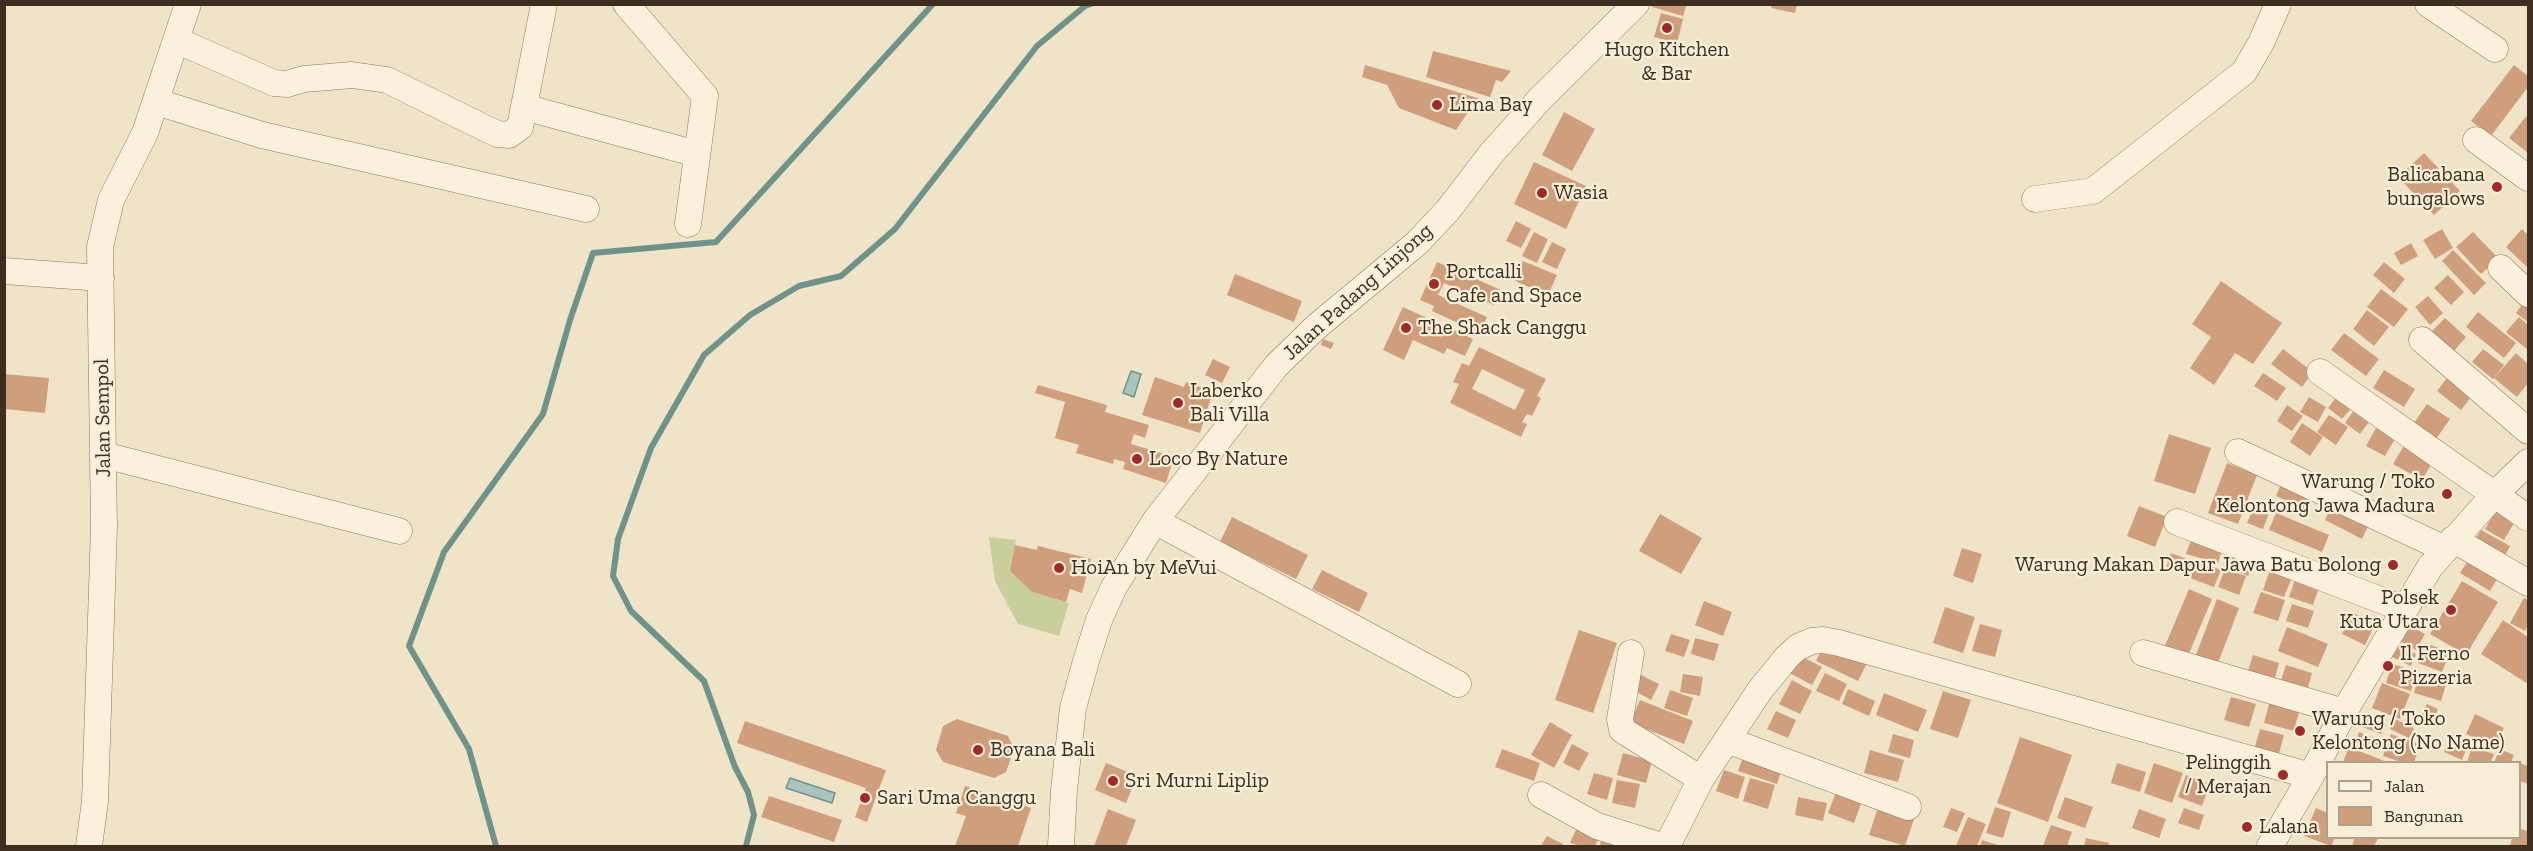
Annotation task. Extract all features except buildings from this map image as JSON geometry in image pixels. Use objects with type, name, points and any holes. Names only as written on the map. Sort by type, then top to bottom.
[{"type":"street","name":"Jalan Sempol","points":[[89,846],[96,779],[104,455],[100,247],[111,200],[145,133],[188,4]]},
{"type":"street","points":[[176,40],[274,83],[287,84],[304,78],[352,75],[387,80],[497,134],[509,135],[520,127],[544,4]]},
{"type":"street","points":[[626,4],[705,96],[688,224]]},
{"type":"street","name":"Jalan Padang Linjong","points":[[1061,846],[1064,790],[1073,708],[1086,661],[1099,620],[1114,587],[1155,521],[1276,366],[1316,327],[1417,243],[1448,210],[1491,154],[1540,99],[1636,4]]},
{"type":"street","points":[[2035,199],[2093,191],[2244,72],[2261,43],[2278,4]]},
{"type":"street","points":[[2428,4],[2495,48]]},
{"type":"street","points":[[157,102],[262,135],[586,209]]},
{"type":"street","points":[[524,107],[697,154]]},
{"type":"street","points":[[2476,140],[2529,178]]},
{"type":"street","points":[[2501,268],[2529,294]]},
{"type":"street","points":[[4,271],[101,278]]},
{"type":"street","points":[[2422,340],[2529,431]]},
{"type":"street","points":[[2320,372],[2529,518]]},
{"type":"street","points":[[2238,452],[2449,544],[2529,582]]},
{"type":"street","points":[[104,455],[399,531]]},
{"type":"street","points":[[2270,846],[2311,776],[2344,712],[2430,567],[2494,495],[2529,462]]},
{"type":"street","points":[[1155,521],[1458,684]]},
{"type":"street","points":[[2177,522],[2404,609]]},
{"type":"street","points":[[1666,846],[1701,779],[1760,690],[1787,657],[1798,647],[1812,640],[1822,640],[2311,776]]},
{"type":"street","points":[[1631,653],[1620,719],[1622,730],[1701,779]]},
{"type":"street","points":[[2143,653],[2344,712]]},
{"type":"street","points":[[1727,740],[1908,807]]},
{"type":"street","points":[[1540,795],[1597,826],[1662,846]]},
{"type":"green space","points":[[989,537],[1016,540],[1010,571],[1032,592],[1069,603],[1059,636],[1018,624],[995,581]]},
{"type":"water","points":[[1131,371],[1141,374],[1134,397],[1123,393]]},
{"type":"water","points":[[790,778],[835,793],[832,803],[786,788]]},
{"type":"waterway","points":[[496,846],[469,749],[409,646],[444,552],[543,414],[570,320],[593,253],[716,242],[933,4]]},
{"type":"waterway","points":[[746,846],[754,815],[748,792],[735,767],[704,681],[631,611],[613,576],[618,539],[651,448],[704,355],[750,315],[799,286],[841,276],[895,229],[1037,46],[1085,6],[1091,4]]},
{"type":"place","name":"Hugo Kitchen & Bar","points":[[1667,28]]},
{"type":"place","name":"Lima Bay","points":[[1437,105]]},
{"type":"place","name":"Balicabana bungalows","points":[[2497,187]]},
{"type":"place","name":"Wasia","points":[[1542,193]]},
{"type":"place","name":"Portcalli Cafe and Space","points":[[1434,284]]},
{"type":"place","name":"The Shack Canggu","points":[[1406,328]]},
{"type":"place","name":"Laberko Bali Villa","points":[[1178,403]]},
{"type":"place","name":"Loco By Nature","points":[[1137,459]]},
{"type":"place","name":"Warung / Toko Kelontong Jawa Madura","points":[[2447,494]]},
{"type":"place","name":"Warung Makan Dapur Jawa Batu Bolong","points":[[2393,565]]},
{"type":"place","name":"HoiAn by MeVui","points":[[1059,568]]},
{"type":"place","name":"Polsek Kuta Utara","points":[[2451,610]]},
{"type":"place","name":"Il Ferno Pizzeria","points":[[2388,666]]},
{"type":"place","name":"Warung / Toko Kelontong (No Name)","points":[[2300,731]]},
{"type":"place","name":"Boyana Bali","points":[[978,750]]},
{"type":"place","name":"Pelinggih / Merajan","points":[[2283,775]]},
{"type":"place","name":"Sri Murni Liplip","points":[[1113,781]]},
{"type":"place","name":"Sari Uma Canggu","points":[[865,798]]},
{"type":"place","name":"Lalana","points":[[2247,827]]}]
